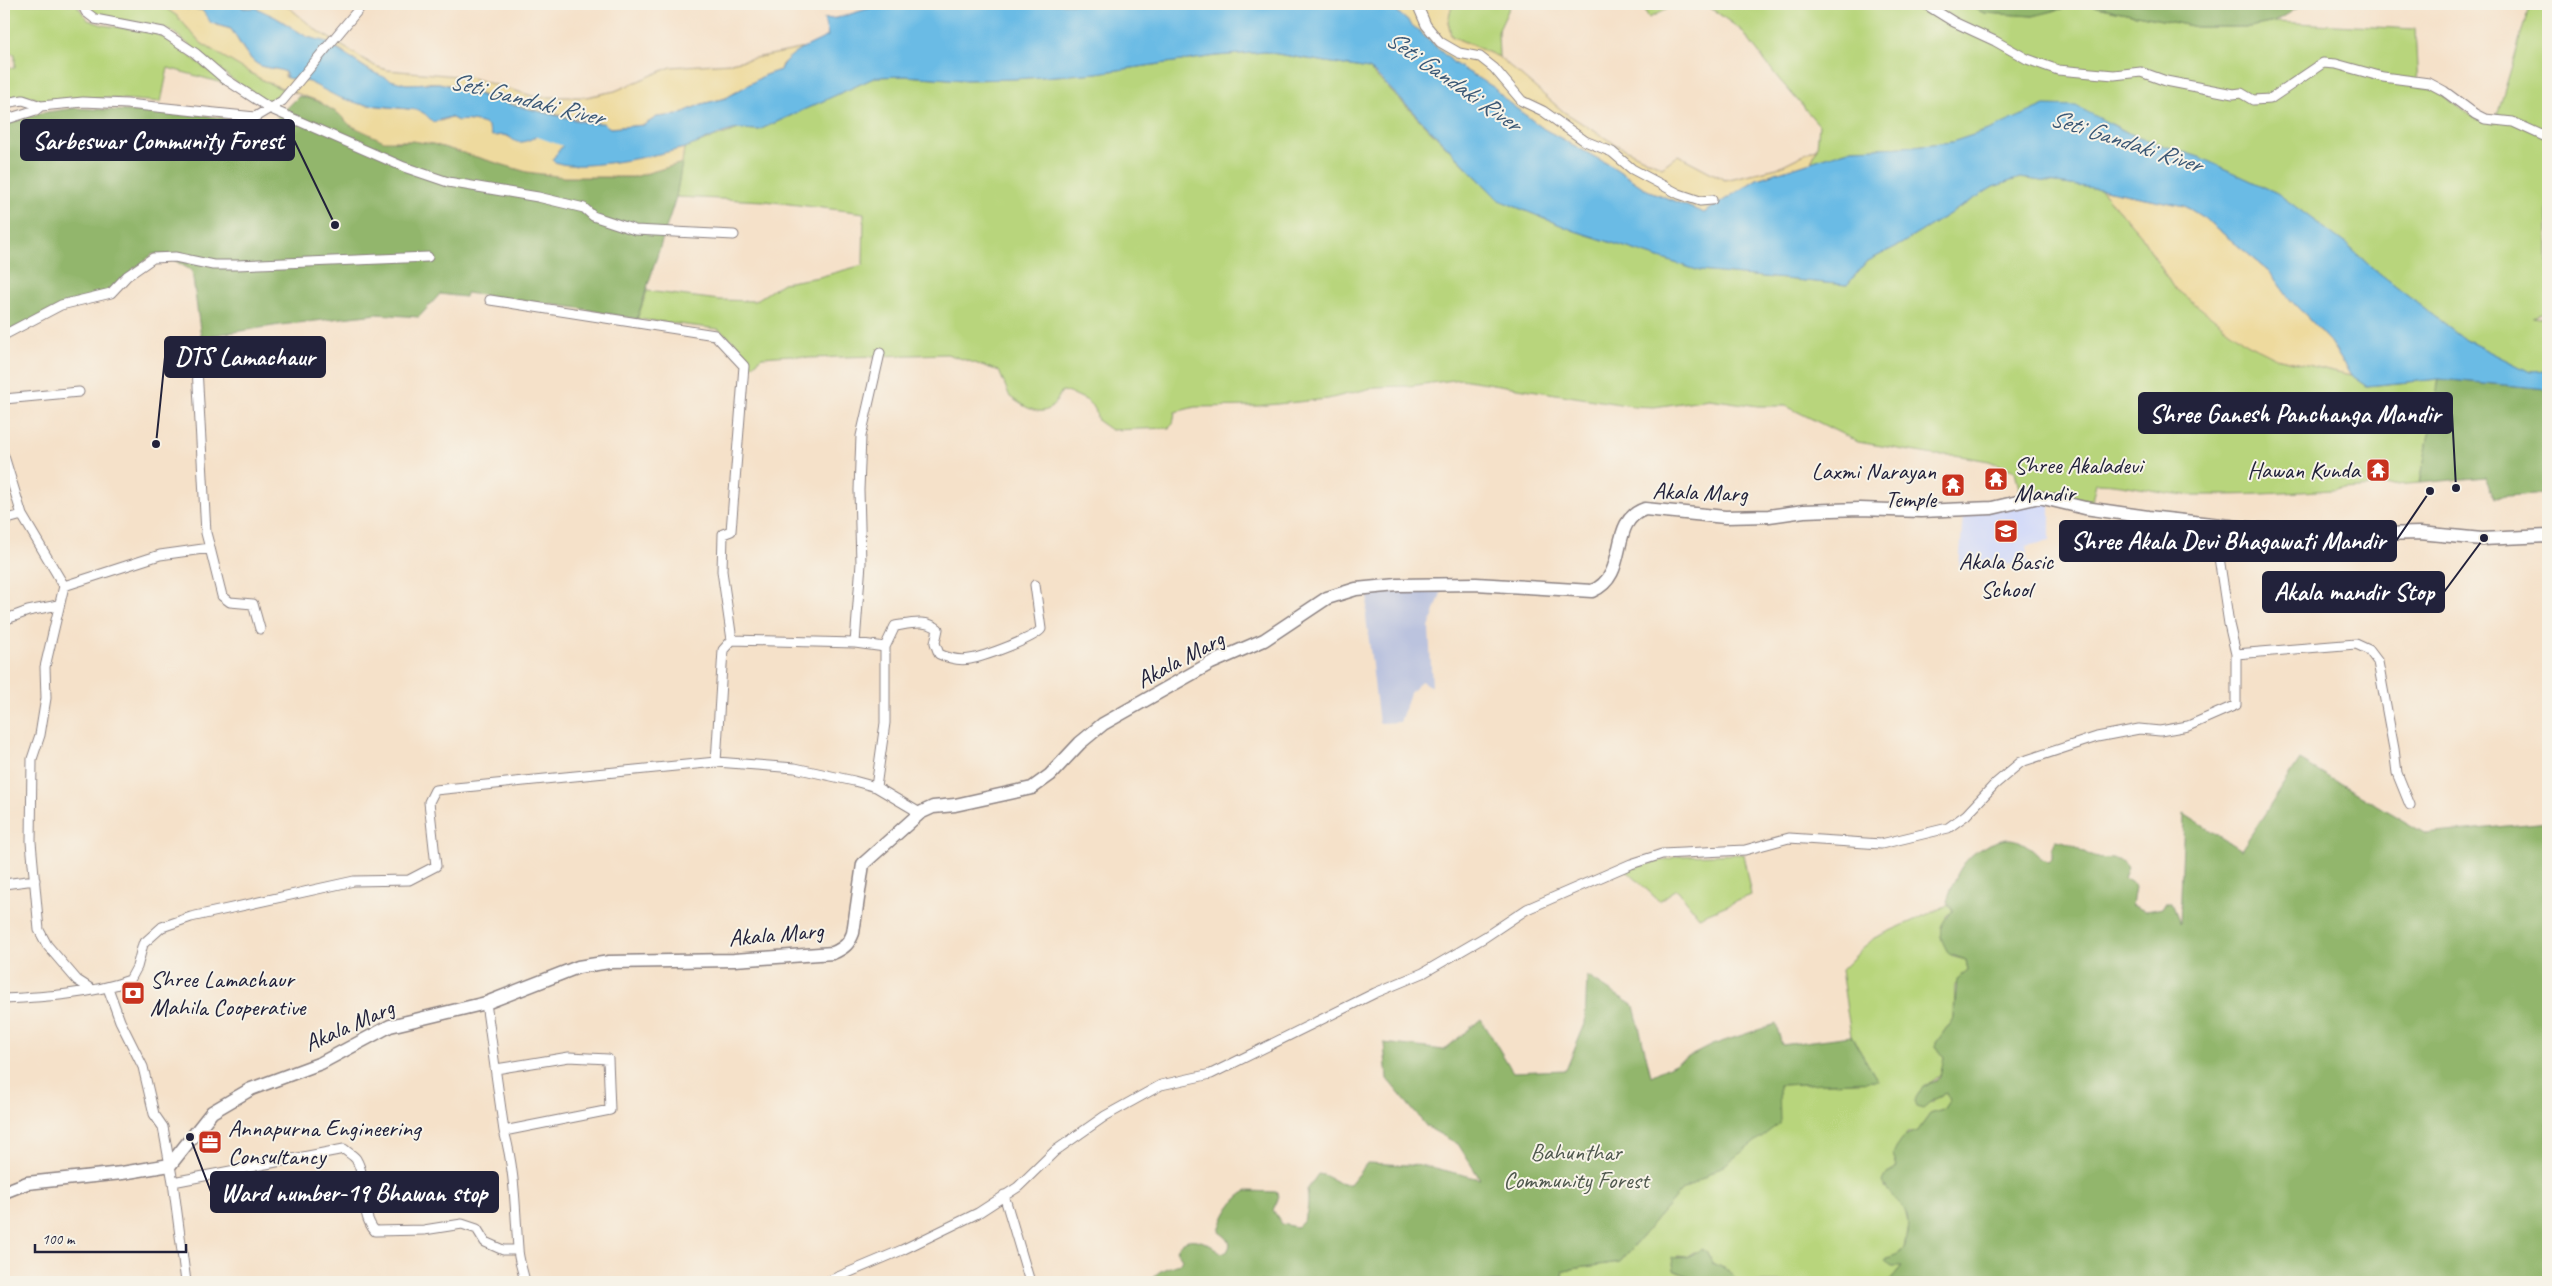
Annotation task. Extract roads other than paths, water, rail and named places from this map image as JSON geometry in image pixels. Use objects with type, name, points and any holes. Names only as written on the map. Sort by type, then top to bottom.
[{"type":"main road","name":"Akala Marg","points":[[170,1165],[212,1112],[251,1089],[321,1063],[390,1026],[486,1003],[578,968],[609,962],[734,960],[832,953],[842,949],[850,942],[853,932],[863,864],[920,813],[933,807],[955,805],[1032,788],[1050,775],[1080,743],[1104,724],[1211,663],[1264,640],[1327,598],[1344,591],[1398,585],[1476,584],[1582,592],[1599,588],[1605,584],[1615,568],[1622,532],[1628,521],[1637,512],[1645,509],[1725,517],[1769,516],[1804,511],[1860,508],[1921,511],[1992,508],[2039,497],[2085,508],[2214,524],[2339,535],[2420,533],[2482,539],[2548,536]]},
{"type":"main road","points":[[4,1192],[27,1183],[122,1173],[170,1165]]},
{"type":"street","points":[[82,4],[86,12],[95,19],[163,32],[195,53],[225,79],[271,109],[404,167],[448,182],[538,197],[584,208],[593,216],[635,230],[734,235]]},
{"type":"street","points":[[4,102],[23,100],[41,106],[83,102],[127,104],[255,116],[282,102],[363,4]]},
{"type":"street","points":[[1417,4],[1426,25],[1440,42],[1459,53],[1480,57],[1494,68],[1522,101],[1543,111],[1585,141],[1612,152],[1632,169],[1680,194],[1700,201],[1712,200]]},
{"type":"street","points":[[1421,4],[1428,4]]},
{"type":"street","points":[[1925,4],[1954,22],[1995,41],[2027,59],[2058,70],[2114,75],[2141,72],[2166,81],[2233,94],[2241,93],[2253,100],[2262,101],[2277,96],[2323,63],[2336,64],[2383,77],[2429,83],[2480,116],[2513,122],[2548,138]]},
{"type":"street","points":[[4,120],[36,110],[41,106]]},
{"type":"street","points":[[4,335],[61,305],[112,293],[127,276],[153,258],[176,257],[212,265],[237,265],[428,257]]},
{"type":"street","points":[[490,300],[715,335],[744,366],[731,531],[723,534],[722,571],[732,640]]},
{"type":"street","points":[[196,349],[206,533],[222,596],[230,602],[253,604],[260,629]]},
{"type":"street","points":[[855,643],[861,563],[858,490],[861,436],[880,353]]},
{"type":"street","points":[[4,399],[79,392]]},
{"type":"street","points":[[4,456],[22,515],[64,586],[58,605],[45,667],[46,698],[40,735],[32,759],[31,842],[39,930],[47,945],[77,980],[91,989]]},
{"type":"street","points":[[4,520],[22,515]]},
{"type":"street","points":[[826,1282],[847,1278],[978,1213],[1018,1187],[1055,1151],[1105,1116],[1145,1093],[1161,1085],[1211,1074],[1376,993],[1424,972],[1485,937],[1527,909],[1631,864],[1662,854],[1745,850],[1790,838],[1881,844],[1948,828],[1966,815],[1995,784],[2021,762],[2097,737],[2138,728],[2160,731],[2188,726],[2236,705],[2236,654],[2229,624],[2214,524]]},
{"type":"street","points":[[64,586],[160,555],[210,548]]},
{"type":"street","points":[[876,787],[885,722],[885,647],[894,626],[931,623],[938,628],[935,643],[939,654],[951,660],[980,657],[1037,635],[1042,629],[1035,585]]},
{"type":"street","points":[[4,620],[28,611],[58,605]]},
{"type":"street","points":[[716,762],[723,650],[732,640],[855,643],[885,647]]},
{"type":"street","points":[[2236,654],[2356,644],[2369,650],[2378,662],[2397,773],[2410,805]]},
{"type":"street","points":[[4,999],[46,997],[108,988],[130,980],[137,967],[143,944],[162,927],[191,917],[354,880],[409,880],[436,866],[429,802],[435,790],[716,762],[795,768],[876,787],[920,813]]},
{"type":"street","points":[[4,884],[35,880]]},
{"type":"street","points":[[108,988],[120,1020],[143,1067],[154,1114],[163,1128],[174,1182],[186,1282]]},
{"type":"street","points":[[486,1003],[504,1131],[510,1151],[516,1195],[518,1250],[524,1282]]},
{"type":"street","points":[[496,1069],[569,1057],[608,1059],[610,1110],[504,1131]]},
{"type":"street","points":[[174,1182],[344,1149],[355,1158],[361,1177],[365,1209],[370,1226],[375,1232],[424,1230],[462,1224],[477,1229],[485,1242],[503,1250],[518,1250]]},
{"type":"street","points":[[1004,1195],[1030,1282]]},
{"type":"water","points":[[179,4],[238,4],[243,8],[256,8],[275,17],[307,37],[324,41],[370,71],[391,80],[406,84],[439,83],[529,109],[588,123],[603,123],[610,128],[644,125],[657,117],[677,115],[702,104],[726,98],[765,75],[780,70],[793,54],[828,36],[824,19],[837,18],[884,4],[1383,4],[1392,7],[1455,64],[1493,87],[1509,103],[1544,129],[1613,167],[1647,190],[1704,213],[1757,179],[1852,149],[1904,147],[1952,142],[1991,129],[2045,105],[2076,106],[2136,137],[2199,157],[2277,193],[2347,245],[2370,266],[2466,340],[2530,372],[2548,371],[2548,389],[2439,379],[2367,386],[2351,375],[2330,342],[2288,297],[2269,271],[2204,218],[2185,206],[2100,189],[2020,178],[1993,187],[1901,244],[1866,262],[1847,285],[1700,271],[1575,231],[1499,200],[1369,69],[1265,52],[1216,56],[1097,73],[1014,79],[964,80],[905,76],[876,77],[759,130],[732,130],[673,151],[616,162],[577,165],[562,164],[552,160],[563,145],[559,134],[554,132],[545,133],[527,141],[517,142],[506,135],[492,136],[488,126],[478,122],[458,121],[450,117],[433,122],[418,110],[360,104],[338,97],[309,82],[287,78],[285,72],[261,66],[252,60],[231,29],[211,23],[202,10],[187,9]]},
{"type":"waterway","name":"Seti Gandaki River","points":[[527,123],[583,143]]},
{"type":"place","name":"Sarbeswar Community Forest","points":[[335,225]]},
{"type":"place","name":"DTS Lamachaur","points":[[156,444]]},
{"type":"place","name":"Hawan Kunda","points":[[2378,470]]},
{"type":"place","name":"Shree Akaladevi Mandir","points":[[1996,479]]},
{"type":"place","name":"Laxmi Narayan Temple","points":[[1953,485]]},
{"type":"place","name":"Shree Ganesh Panchanga Mandir","points":[[2456,488]]},
{"type":"place","name":"Shree Akala Devi Bhagawati Mandir","points":[[2430,491]]},
{"type":"place","name":"Akala Basic School","points":[[2006,531]]},
{"type":"place","name":"Akala mandir Stop","points":[[2484,538]]},
{"type":"place","name":"Shree Lamachaur Mahila Cooperative","points":[[133,993]]},
{"type":"place","name":"Ward number-19 Bhawan stop","points":[[190,1137]]},
{"type":"place","name":"Annapurna Engineering Consultancy","points":[[210,1142]]},
{"type":"park label","name":"Bahunthar Community Forest","points":[[1576,1166]]}]
